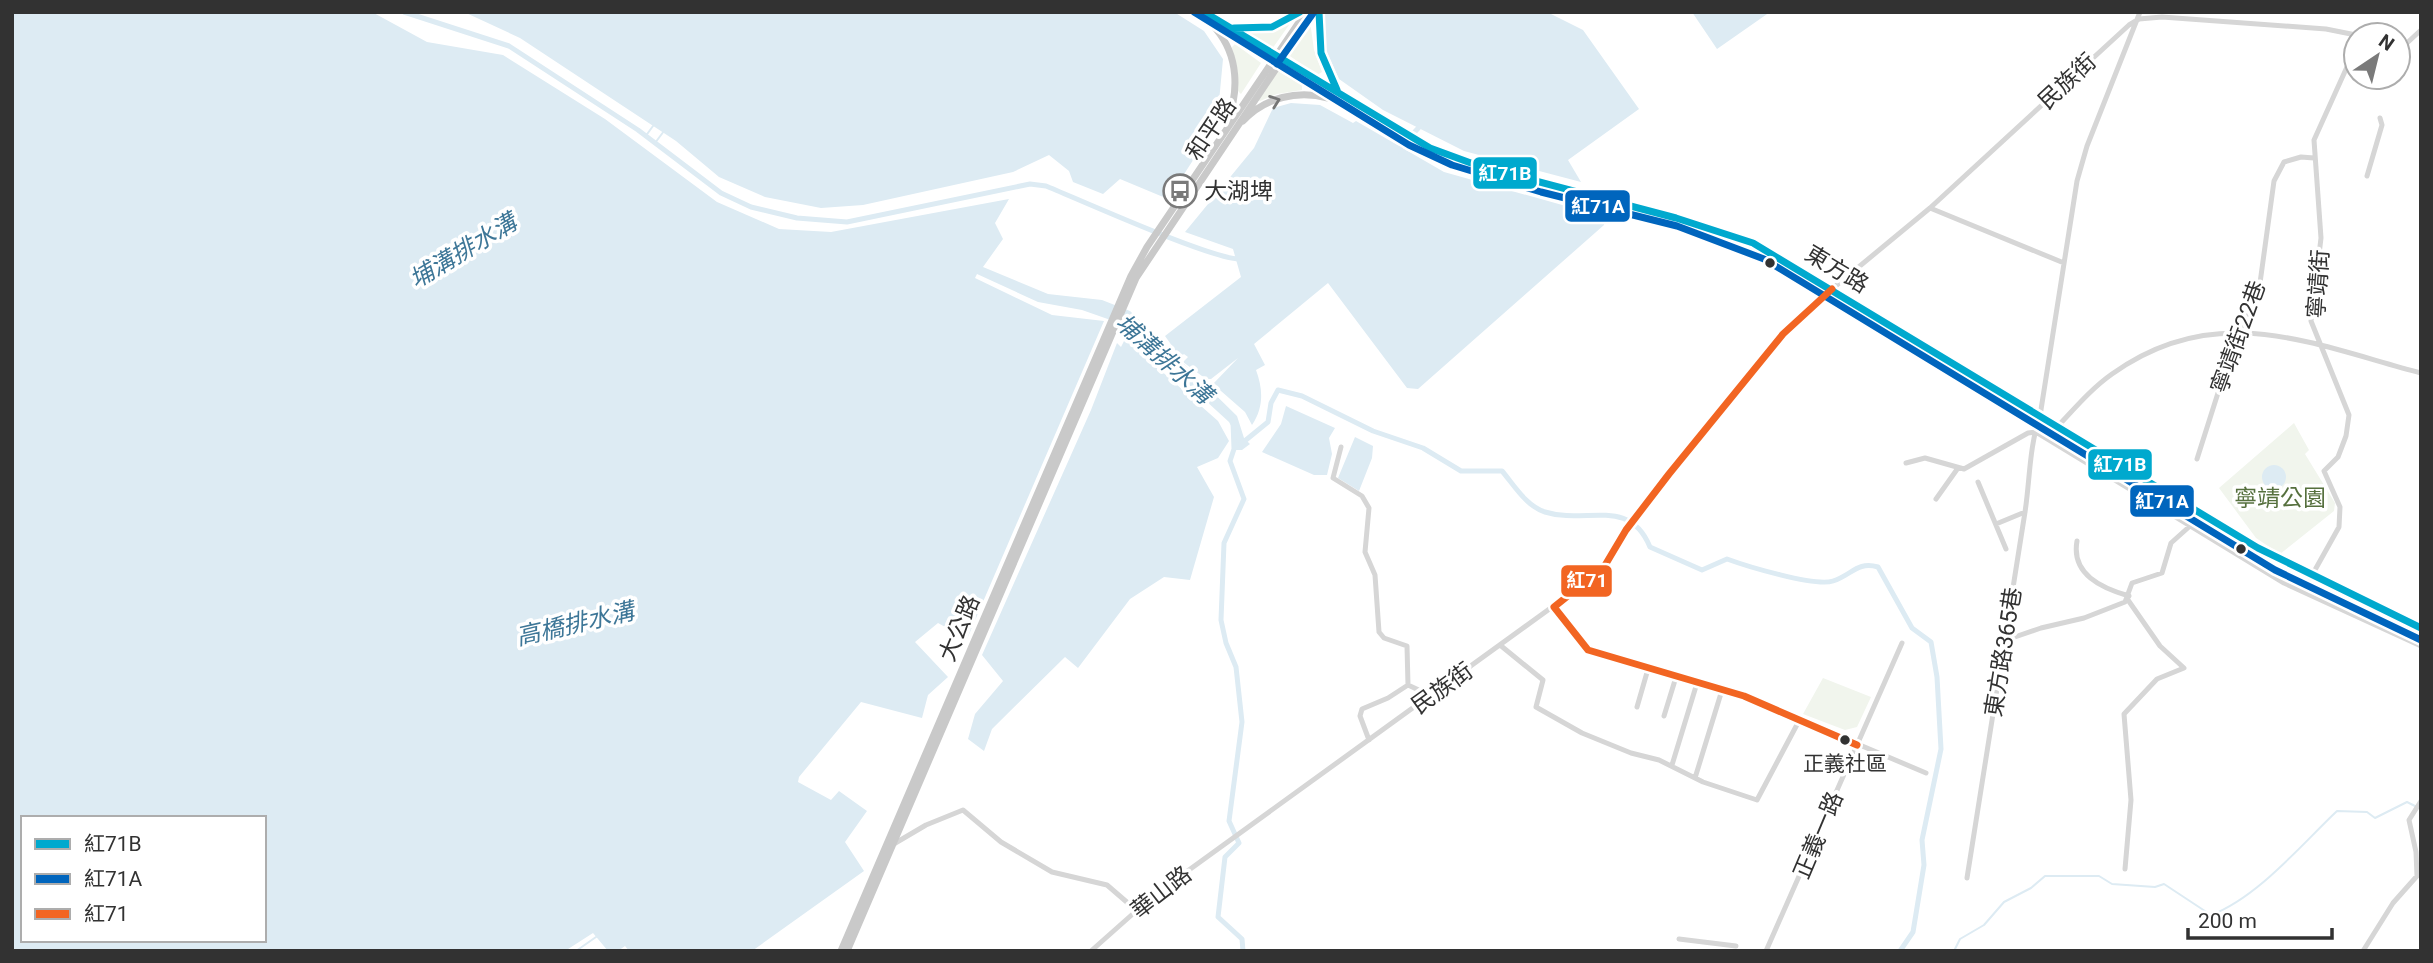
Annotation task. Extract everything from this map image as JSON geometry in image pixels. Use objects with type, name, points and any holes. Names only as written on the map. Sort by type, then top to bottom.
[{"type":"main road","name":"東方路","points":[[1194,12],[1438,159],[1491,178],[1718,240],[1764,259],[2035,429],[2207,529],[2306,586],[2421,640]]},
{"type":"main road","name":"東方路","points":[[1205,12],[1276,59]]},
{"type":"main road","points":[[1229,27],[1272,27],[1300,12]]},
{"type":"main road","name":"和平路","points":[[1121,305],[1162,231],[1306,12]]},
{"type":"main road","name":"和平路","points":[[1276,59],[1314,12]]},
{"type":"main road","points":[[1320,12],[1318,48],[1323,67],[1338,97]]},
{"type":"main road","points":[[1209,21],[1228,47],[1236,79],[1236,96],[1224,138]]},
{"type":"main road","points":[[1224,138],[1245,117],[1273,100],[1305,94],[1338,97]]},
{"type":"main road","name":"東方路","points":[[1338,97],[1414,141],[1441,153],[1491,170],[1696,222],[1753,243],[2212,520],[2310,576],[2421,628]]},
{"type":"main road","name":"大公路","points":[[841,951],[883,860],[1121,305]]},
{"type":"main road","name":"大公路","points":[[847,951],[970,657]]},
{"type":"street","points":[[2140,16],[2342,32]]},
{"type":"street","name":"民族街","points":[[1242,830],[1554,607],[1604,567],[1626,530],[1783,334],[1832,289],[1930,208],[2073,74],[2140,16]]},
{"type":"street","name":"東方路365巷","points":[[1967,878],[2006,640],[2035,429],[2040,416],[2077,181],[2087,146],[2140,16]]},
{"type":"street","name":"寧靖街","points":[[2306,586],[2339,527],[2340,507],[2324,471],[2337,457],[2349,424],[2349,415],[2311,314],[2321,238],[2314,158],[2315,133],[2342,76]]},
{"type":"street","points":[[2367,176],[2382,125],[2381,118]]},
{"type":"street","name":"寧靖街22巷","points":[[2197,459],[2240,331],[2260,283],[2274,181],[2284,162],[2301,157],[2314,158]]},
{"type":"street","points":[[1930,208],[2064,263]]},
{"type":"street","points":[[2058,426],[2110,375],[2157,347],[2182,339],[2240,331],[2268,332],[2421,373]]},
{"type":"street","points":[[1906,463],[1925,458],[1958,468],[1970,467],[2035,429],[2284,583],[2421,646]]},
{"type":"street","points":[[1341,447],[1333,478],[1362,496],[1369,508],[1365,552],[1375,575],[1379,632],[1384,638],[1407,646],[1408,685]]},
{"type":"street","points":[[1936,499],[1958,468]]},
{"type":"street","points":[[1979,482],[2006,549]]},
{"type":"street","points":[[1996,524],[2025,512]]},
{"type":"street","points":[[2207,529],[2212,520]]},
{"type":"street","points":[[2128,598],[2132,583],[2162,573],[2171,543],[2190,526]]},
{"type":"street","points":[[2077,541],[2077,561],[2083,572],[2092,580],[2128,598],[2160,646],[2184,668],[2158,679],[2124,714],[2131,800],[2125,869]]},
{"type":"street","points":[[2006,640],[2084,618],[2128,598]]},
{"type":"street","points":[[1554,607],[1588,650],[1722,690],[1800,719],[1926,773]]},
{"type":"street","name":"正義一路","points":[[1766,951],[1902,643]]},
{"type":"street","points":[[1500,645],[1543,680],[1536,707],[1543,712],[1582,733],[1631,754],[1672,765],[1695,778],[1757,800],[1800,719]]},
{"type":"street","points":[[1637,707],[1648,669]]},
{"type":"street","points":[[1664,716],[1676,677]]},
{"type":"street","points":[[1672,765],[1697,683]]},
{"type":"street","points":[[1408,685],[1423,692],[1427,698]]},
{"type":"street","points":[[1369,740],[1360,716],[1362,709],[1388,698],[1408,685]]},
{"type":"street","points":[[1695,778],[1722,690]]},
{"type":"street","points":[[2363,951],[2393,903],[2417,876],[2416,852],[2409,820],[2421,802]]},
{"type":"street","points":[[892,845],[926,825],[963,810],[1001,842],[1052,872],[1107,885],[1136,911]]},
{"type":"street","name":"華山路","points":[[1091,951],[1136,911],[1242,830]]},
{"type":"street","points":[[1679,939],[1736,946]]},
{"type":"green space","points":[[1310,21],[1314,50],[1322,72],[1317,75],[1287,54]]},
{"type":"green space","points":[[1288,22],[1289,25],[1272,49],[1251,37],[1251,33]]},
{"type":"green space","points":[[1235,44],[1261,63],[1241,94],[1238,91],[1232,47]]},
{"type":"green space","points":[[1276,70],[1302,85],[1302,90],[1277,94],[1260,101],[1257,99]]},
{"type":"green space","name":"寧靖公園","points":[[2294,423],[2309,450],[2305,454],[2335,503],[2334,511],[2280,554],[2256,538],[2219,488]]},
{"type":"green space","points":[[1823,678],[1871,697],[1857,727],[1845,730],[1803,714]]},
{"type":"water","name":"高橋排水溝","points":[[12,12],[372,12],[427,42],[503,55],[605,119],[717,202],[779,229],[831,232],[1009,199],[995,223],[1003,239],[983,267],[1048,294],[1102,300],[1130,311],[1237,416],[1244,438],[1250,444],[1242,450],[1233,450],[1236,435],[1229,422],[1122,324],[1082,310],[1038,302],[977,274],[975,278],[1052,315],[1104,321],[967,639],[938,623],[915,642],[948,677],[928,695],[922,718],[861,702],[799,777],[798,782],[831,800],[839,791],[867,811],[845,842],[864,871],[752,951],[629,951],[625,946],[618,951],[608,951],[593,933],[565,951],[12,951]]},
{"type":"water","points":[[464,12],[1174,12],[1204,31],[1223,59],[1217,123],[1168,199],[1120,179],[1103,194],[1073,182],[1069,171],[1049,155],[1013,172],[863,205],[821,208],[765,197],[719,177],[676,141],[520,38]]},
{"type":"water","points":[[1325,12],[1547,12],[1583,30],[1639,109],[1568,160],[1581,182],[1464,151],[1383,110],[1339,79],[1324,46]]},
{"type":"water","points":[[1692,12],[1770,12],[1717,49]]},
{"type":"water","points":[[1291,103],[1320,105],[1353,123],[1356,121],[1444,172],[1605,217],[1604,225],[1418,389],[1407,388],[1328,283],[1254,344],[1265,365],[1256,370],[1261,398],[1259,411],[1252,425],[1245,412],[1213,384],[1238,358],[1211,379],[1206,379],[1183,362],[1188,357],[1184,354],[1180,357],[1165,336],[1241,277],[1233,249],[1185,232],[1254,148],[1273,108]]},
{"type":"water","points":[[1125,339],[1218,421],[1229,441],[1218,458],[1197,467],[1214,497],[1190,580],[1164,577],[1130,599],[1078,668],[1065,657],[992,729],[984,751],[968,739],[975,714],[1003,681],[982,655],[1091,410],[1117,343],[1121,347]]},
{"type":"water","points":[[1286,406],[1335,428],[1329,438],[1332,454],[1327,475],[1314,475],[1262,452],[1281,424]]},
{"type":"water","points":[[1355,437],[1373,446],[1372,458],[1359,491],[1338,478]]},
{"type":"water","points":[[2274,465],[2283,468],[2286,477],[2283,486],[2274,489],[2265,486],[2262,477],[2265,468]]},
{"type":"waterway","points":[[404,12],[509,46],[638,130],[721,193],[751,207],[797,218],[847,222],[1030,184],[1046,186],[1205,251],[1242,259]]},
{"type":"waterway","points":[[1396,152],[1423,123]]},
{"type":"waterway","points":[[645,137],[653,126]]},
{"type":"waterway","points":[[655,143],[664,131]]},
{"type":"waterway","points":[[1241,444],[1268,422],[1271,403],[1278,390],[1302,396],[1373,431],[1423,448],[1461,471],[1502,471],[1526,500],[1545,512],[1576,516],[1605,515],[1630,522],[1641,531],[1650,547],[1702,570],[1727,559],[1780,575],[1824,582],[1833,581],[1860,567],[1878,567],[1912,628],[1931,642],[1937,677],[1941,749],[1922,840],[1924,865],[1913,932],[1900,951]]},
{"type":"waterway","name":"埔溝排水溝","points":[[1233,422],[1234,449],[1230,461],[1244,499],[1224,543],[1221,620],[1226,643],[1236,667],[1242,722],[1229,821],[1239,843],[1225,857],[1218,917],[1242,939],[1243,951]]},
{"type":"waterway","points":[[1954,951],[1960,939],[1984,925],[2004,902],[2031,888],[2045,876],[2099,876],[2112,884],[2155,887],[2164,884],[2211,915],[2228,907],[2262,883],[2337,811],[2367,812],[2375,818],[2407,802],[2421,809]]},
{"type":"waterway","points":[[576,951],[596,937]]},
{"type":"transit line","name":"紅71A","points":[[1194,12],[1409,145],[1452,165],[1541,192],[1677,226],[1764,259],[2275,570],[2421,640]]},
{"type":"transit line","name":"紅71B","points":[[1204,12],[1430,148],[1479,166],[1676,218],[1753,243],[2258,548],[2421,628]]},
{"type":"transit line","name":"紅71B","points":[[1234,28],[1272,27],[1300,12]]},
{"type":"transit line","name":"紅71A","points":[[1277,64],[1314,12]]},
{"type":"transit line","name":"紅71B","points":[[1319,12],[1321,53],[1337,90]]},
{"type":"transit line","name":"紅71","points":[[1832,289],[1783,334],[1669,474],[1626,530],[1604,567],[1554,607],[1588,650],[1744,696],[1857,745]]},
{"type":"place","name":"大湖埤","points":[[1180,191]]},
{"type":"place","name":"正義社區","points":[[1845,740]]}]
